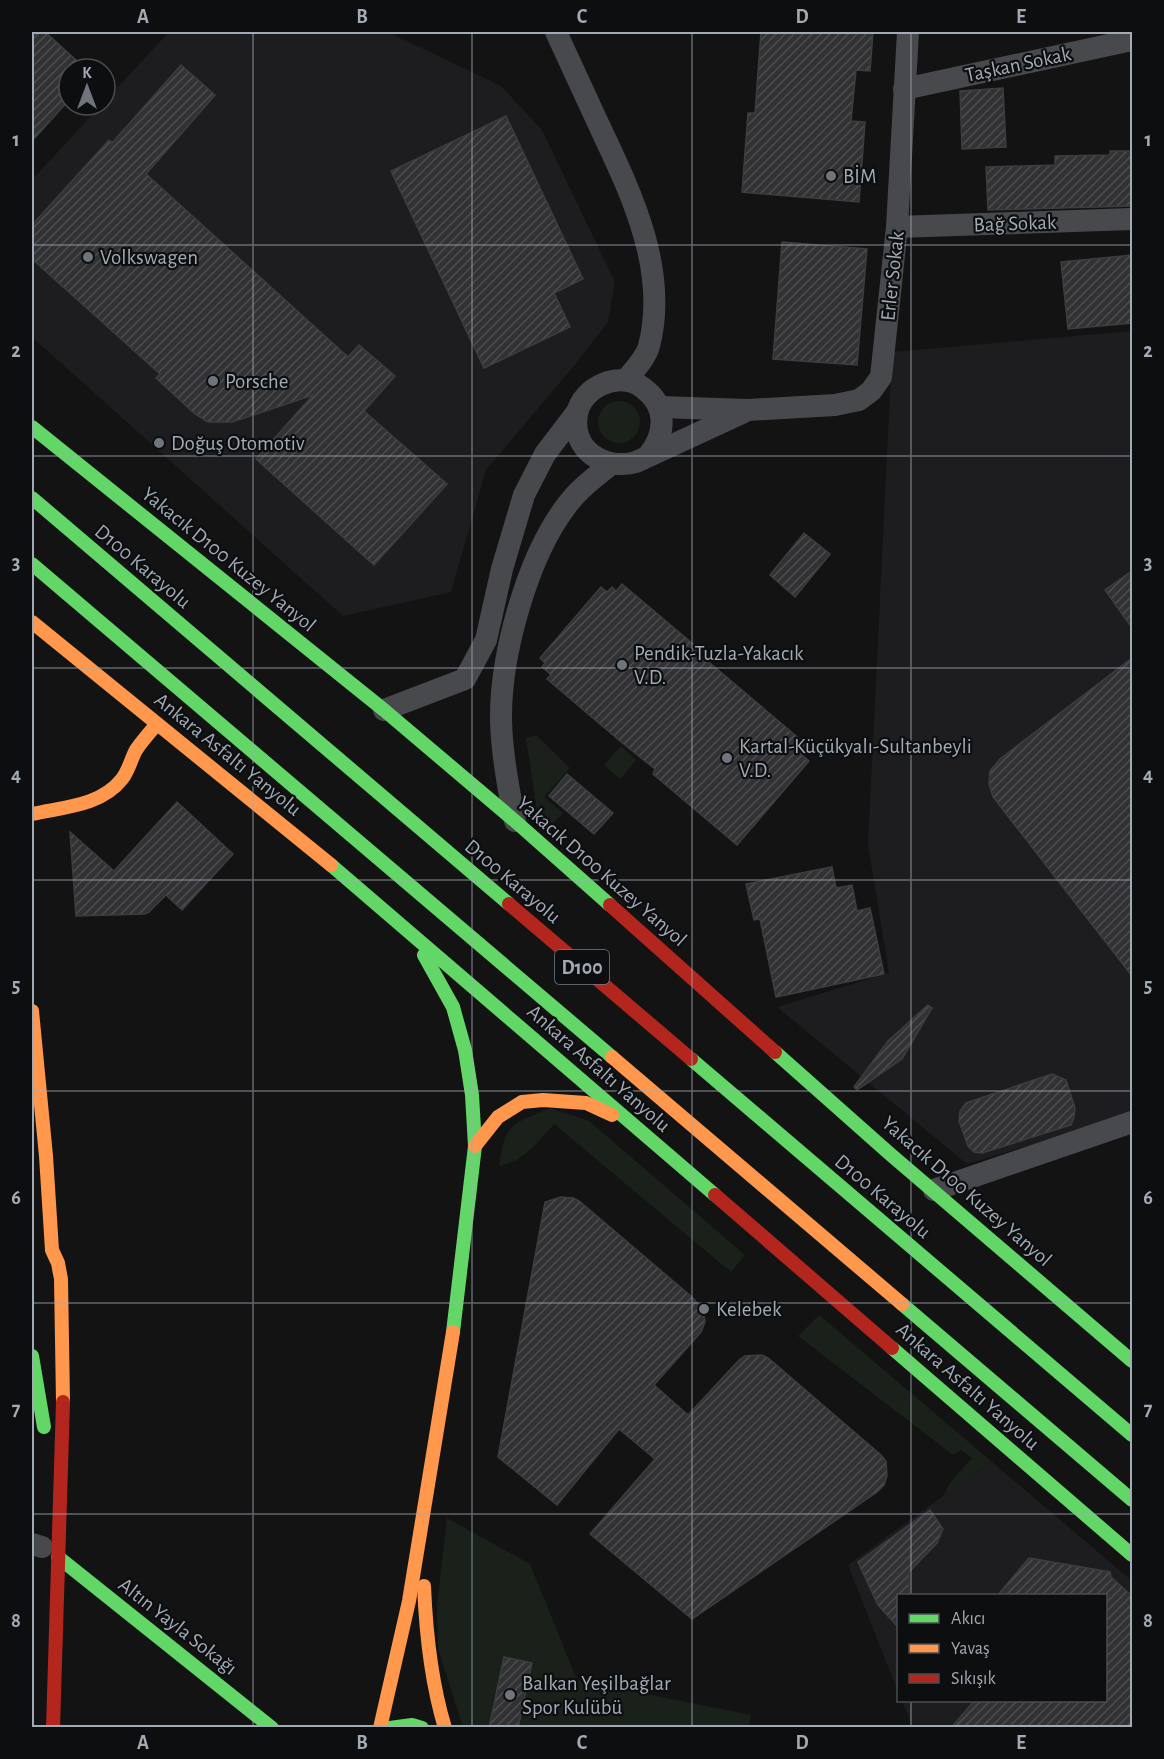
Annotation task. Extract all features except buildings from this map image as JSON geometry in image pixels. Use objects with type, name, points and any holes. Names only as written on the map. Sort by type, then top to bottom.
[{"type":"main road","name":"Yakacık D100 Kuzey Yanyol","points":[[32,427],[384,711],[515,821],[881,1146],[1132,1361]]},
{"type":"main road","name":"D100 Karayolu","points":[[32,498],[1132,1435]]},
{"type":"main road","name":"D100","points":[[32,564],[1132,1500]]},
{"type":"main road","name":"Ankara Asfaltı Yanyolu","points":[[32,622],[339,871],[1132,1555]]},
{"type":"main road","points":[[32,814],[92,801],[106,793],[125,774],[136,750],[157,724]]},
{"type":"main road","points":[[380,1728],[409,1601],[423,1524],[453,1330],[475,1146],[472,1095],[465,1050],[453,1007],[412,934]]},
{"type":"main road","points":[[32,1011],[46,1156],[52,1251],[58,1263],[61,1279],[63,1424],[43,1548],[53,1728]]},
{"type":"main road","points":[[475,1146],[498,1117],[522,1102],[543,1100],[586,1103],[633,1125]]},
{"type":"main road","points":[[44,1272],[52,1251]]},
{"type":"main road","points":[[32,1356],[44,1433],[44,1345]]},
{"type":"main road","points":[[423,1524],[424,1613],[437,1703],[445,1728]]},
{"type":"main road","name":"Altın Yayla Sokağı","points":[[43,1548],[272,1728]]},
{"type":"main road","points":[[390,1728],[412,1725],[422,1728]]},
{"type":"street","points":[[556,32],[625,180],[642,223],[652,274],[654,310],[649,349],[626,380]]},
{"type":"street","name":"Erler Sokak","points":[[660,407],[748,410],[835,405],[859,400],[871,391],[881,377],[897,227],[908,32]]},
{"type":"street","name":"Taşkan Sokak","points":[[904,89],[1132,39]]},
{"type":"street","name":"Bağ Sokak","points":[[897,227],[1132,219]]},
{"type":"street","points":[[384,711],[465,679],[486,640],[502,569],[524,495],[545,454],[577,412],[586,396],[597,387],[611,381],[626,380],[640,385],[652,395],[660,407],[663,420],[662,433],[648,456]]},
{"type":"street","points":[[577,412],[580,439],[588,451],[610,465],[624,466],[748,410]]},
{"type":"street","points":[[515,821],[504,768],[501,722],[506,658],[520,606],[551,530],[568,504],[591,480],[610,465]]},
{"type":"street","points":[[934,1190],[1132,1122]]},
{"type":"shaded area","points":[[169,32],[388,32],[501,86],[542,130],[615,282],[608,322],[486,470],[451,592],[343,616],[32,337],[32,180],[90,117],[117,117],[117,88]]},
{"type":"shaded area","points":[[1132,331],[1132,1115],[967,1164],[777,1007],[889,973],[868,845],[892,352]]},
{"type":"shaded area","points":[[619,401],[634,407],[640,422],[634,437],[619,443],[604,437],[598,422],[604,407]]},
{"type":"shaded area","points":[[536,735],[570,768],[544,797],[563,813],[552,824],[537,811],[526,738]]},
{"type":"shaded area","points":[[621,746],[636,760],[620,779],[604,765]]},
{"type":"shaded area","points":[[550,1108],[589,1121],[745,1255],[731,1272],[554,1124],[523,1156],[499,1166],[504,1141],[512,1127]]},
{"type":"shaded area","points":[[819,1315],[991,1461],[943,1496],[950,1483],[972,1458],[961,1450],[953,1455],[798,1336]]},
{"type":"shaded area","points":[[991,1461],[1132,1581],[1132,1727],[913,1727],[902,1702],[1107,1702],[1107,1594],[897,1594],[897,1689],[848,1565]]},
{"type":"shaded area","points":[[447,1518],[530,1564],[577,1680],[751,1715],[749,1727],[463,1727],[438,1649],[437,1606]]},
{"type":"traffic: fast","points":[[32,427],[384,710],[610,905]]},
{"type":"traffic: fast","points":[[32,498],[509,904]]},
{"type":"traffic: fast","points":[[32,564],[612,1057]]},
{"type":"traffic: fast","points":[[331,865],[715,1195]]},
{"type":"traffic: fast","points":[[424,955],[453,1007],[465,1050],[472,1095],[475,1146],[453,1332]]},
{"type":"traffic: fast","points":[[775,1052],[890,1154],[1132,1361]]},
{"type":"traffic: fast","points":[[691,1059],[1132,1435]]},
{"type":"traffic: fast","points":[[902,1304],[1132,1500]]},
{"type":"traffic: fast","points":[[892,1348],[1132,1555]]},
{"type":"traffic: fast","points":[[32,1356],[44,1427]]},
{"type":"traffic: fast","points":[[58,1557],[272,1728]]},
{"type":"traffic: fast","points":[[390,1728],[412,1725],[422,1728]]},
{"type":"traffic: slow","points":[[32,622],[331,865]]},
{"type":"traffic: slow","points":[[32,814],[81,804],[113,788],[124,776],[136,750],[157,724]]},
{"type":"traffic: slow","points":[[32,1011],[46,1156],[52,1250],[58,1263],[61,1279],[63,1402]]},
{"type":"traffic: slow","points":[[612,1057],[902,1304]]},
{"type":"traffic: slow","points":[[475,1146],[498,1117],[522,1102],[543,1100],[586,1103],[612,1115]]},
{"type":"traffic: slow","points":[[380,1728],[409,1601],[453,1332]]},
{"type":"traffic: slow","points":[[424,1586],[430,1658],[445,1728]]},
{"type":"traffic: jam","points":[[509,904],[691,1059]]},
{"type":"traffic: jam","points":[[610,905],[775,1052]]},
{"type":"traffic: jam","points":[[715,1195],[892,1348]]},
{"type":"traffic: jam","points":[[53,1728],[63,1402]]},
{"type":"place","name":"BİM","points":[[831,176]]},
{"type":"place","name":"Volkswagen","points":[[88,257]]},
{"type":"place","name":"Porsche","points":[[213,381]]},
{"type":"place","name":"Doğuş Otomotiv","points":[[159,443]]},
{"type":"place","name":"Pendik-Tuzla-Yakacık V.D.","points":[[622,665]]},
{"type":"place","name":"Kartal-Küçükyalı-Sultanbeyli V.D.","points":[[727,758]]},
{"type":"place","name":"Kelebek","points":[[704,1309]]},
{"type":"place","name":"Balkan Yeşilbağlar Spor Kulübü","points":[[510,1695]]}]
